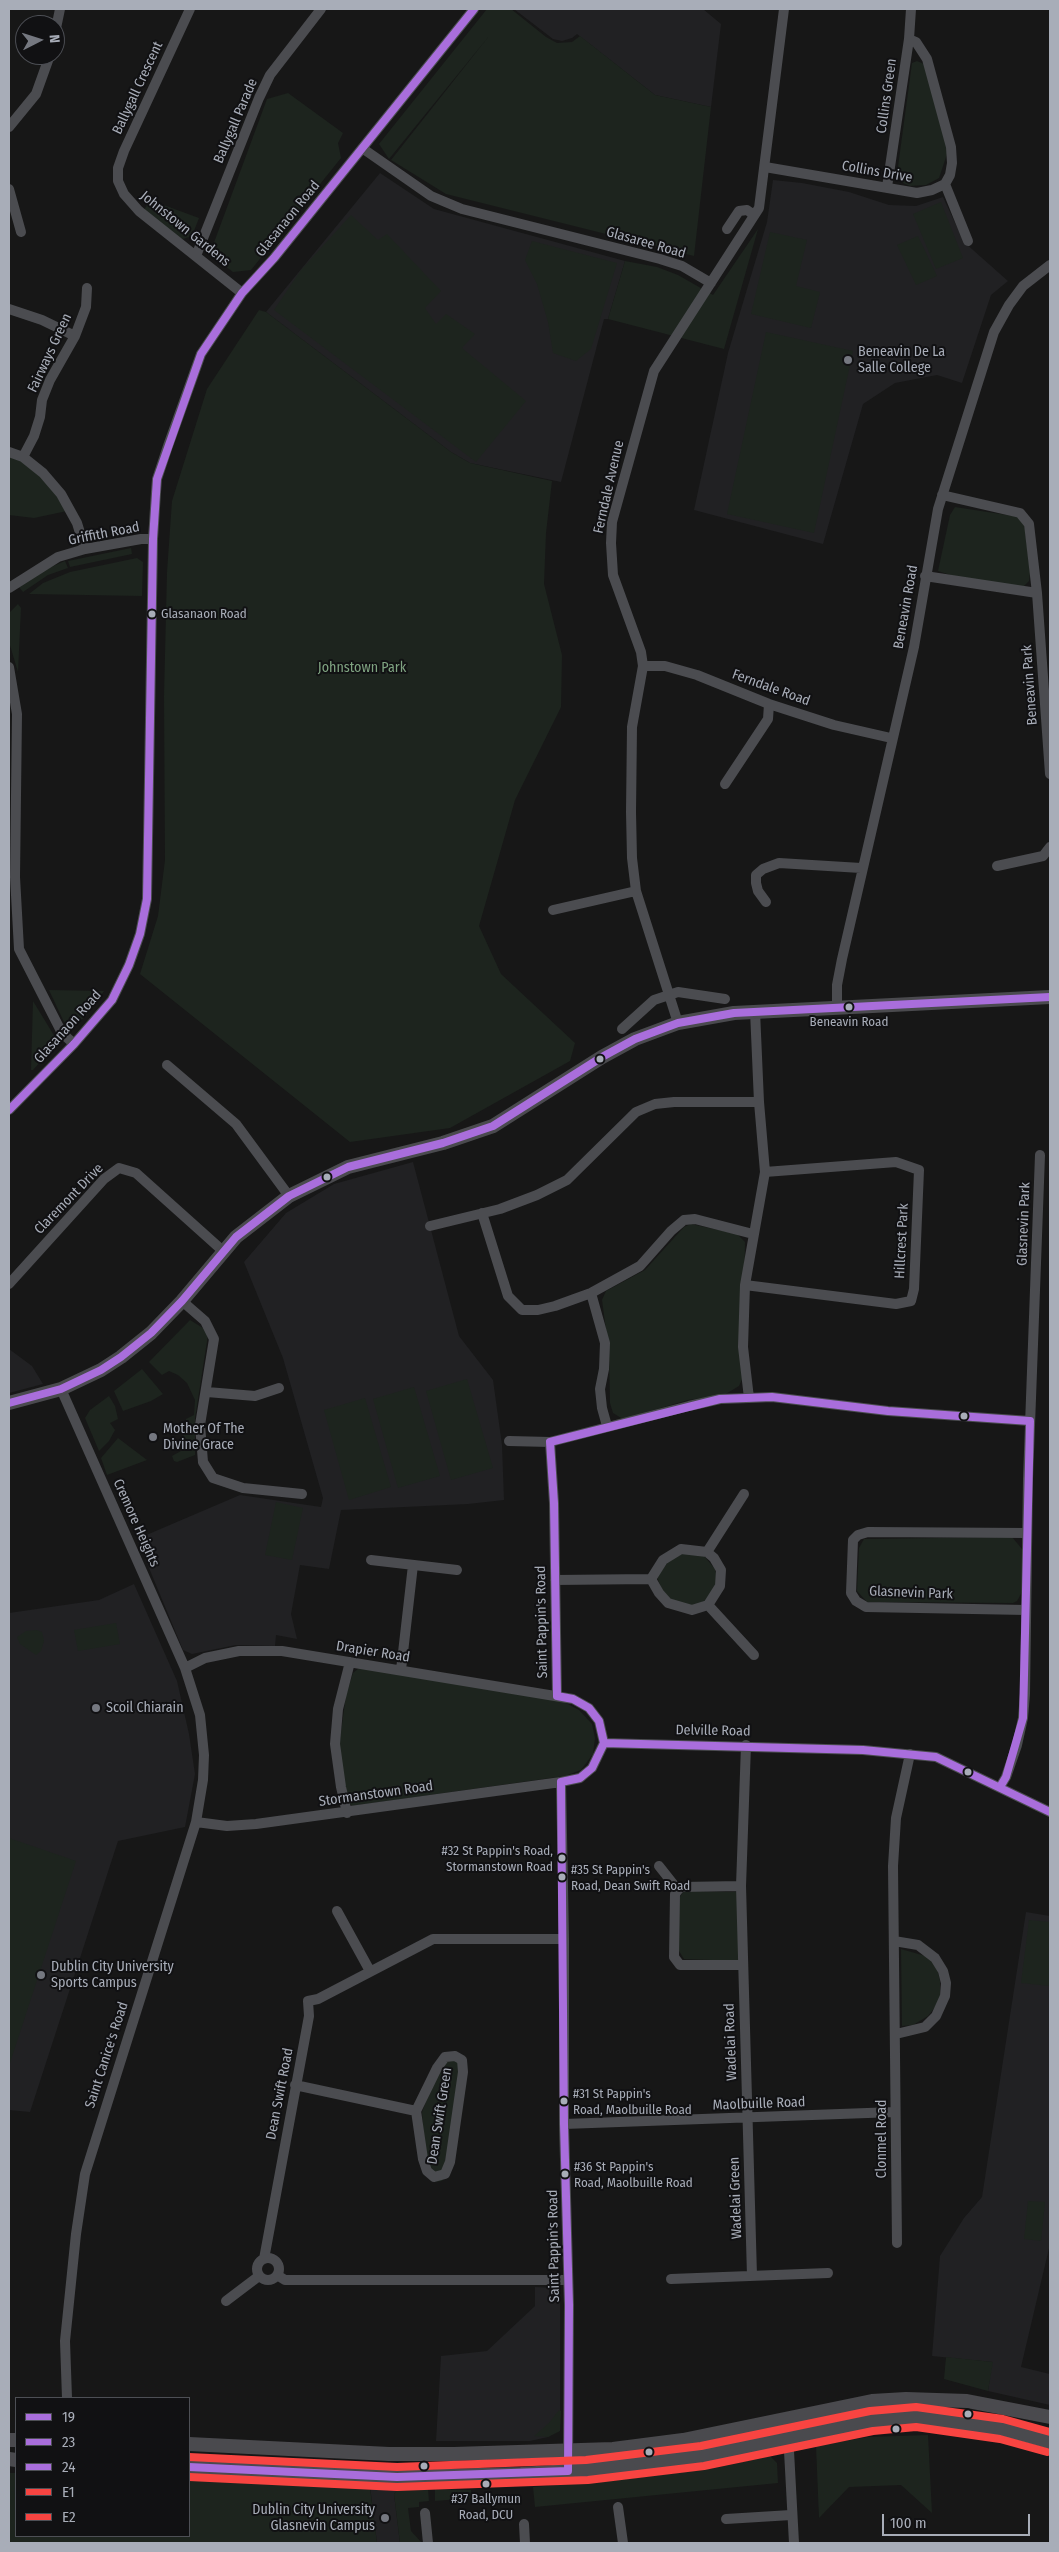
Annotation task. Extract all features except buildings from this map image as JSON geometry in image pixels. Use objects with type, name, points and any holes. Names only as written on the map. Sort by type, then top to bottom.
[{"type":"main road","points":[[9,1403],[61,1389],[121,1358],[151,1333],[182,1301],[223,1251],[256,1220],[289,1196],[348,1167],[443,1143],[493,1126],[634,1039],[678,1023],[734,1012],[1050,996]]},
{"type":"main road","points":[[190,2444],[387,2454],[568,2451],[628,2447],[683,2440],[834,2408],[906,2399],[967,2401],[1050,2418]]},
{"type":"main road","points":[[190,2467],[397,2477],[568,2471],[703,2456],[872,2421],[916,2417],[1002,2429],[1050,2442]]},
{"type":"main road","points":[[683,2440],[698,2445],[768,2430],[778,2431],[784,2440]]},
{"type":"street","name":"Ballygall Crescent","points":[[118,181],[118,168],[124,151],[190,9]]},
{"type":"street","name":"Ballygall Parade","points":[[196,256],[258,98],[270,76],[321,9]]},
{"type":"street","name":"Glasanaon Road","points":[[9,1110],[74,1044],[112,1000],[119,988],[140,934],[147,899],[153,539],[157,479],[184,400],[208,342],[242,293],[274,258],[474,9]]},
{"type":"street","points":[[711,283],[759,208],[784,9]]},
{"type":"street","name":"Collins Green","points":[[887,187],[909,39],[911,9]]},
{"type":"street","points":[[909,39],[916,42],[927,59],[952,147],[950,175],[945,184],[968,241]]},
{"type":"street","points":[[9,126],[36,94],[46,65]]},
{"type":"street","name":"Glasaree Road","points":[[362,148],[431,196],[462,209],[660,259],[682,266],[711,283]]},
{"type":"street","name":"Collins Drive","points":[[765,168],[917,192],[932,190],[945,184]]},
{"type":"street","name":"Johnstown Gardens","points":[[118,181],[124,194],[139,211],[242,293]]},
{"type":"street","points":[[9,189],[21,232]]},
{"type":"street","points":[[727,229],[739,211],[747,210],[754,216]]},
{"type":"street","name":"Beneavin Road","points":[[837,1007],[837,985],[862,868],[877,809],[891,738],[914,647],[936,514],[994,332],[1009,305],[1023,286],[1050,265]]},
{"type":"street","name":"Ferndale Avenue","points":[[678,1023],[636,891],[632,858],[632,727],[643,666],[641,652],[613,575],[611,543],[612,522],[654,371],[711,283]]},
{"type":"street","name":"Fairways Green","points":[[23,457],[34,436],[40,417],[42,400],[50,380],[75,336],[86,307],[87,288]]},
{"type":"street","points":[[9,310],[42,320],[75,336]]},
{"type":"street","points":[[9,452],[23,457],[43,473],[61,494],[77,523],[85,549]]},
{"type":"street","name":"Beneavin Park","points":[[942,495],[1020,513],[1025,516],[1030,524],[1038,593],[1050,774]]},
{"type":"street","name":"Griffith Road","points":[[9,588],[58,558],[85,549],[141,539],[153,539]]},
{"type":"street","points":[[926,576],[1038,593]]},
{"type":"street","name":"Ferndale Road","points":[[643,666],[665,666],[698,675],[769,704],[834,725],[891,738]]},
{"type":"street","points":[[9,667],[17,714],[16,877],[19,949],[62,1034],[74,1044]]},
{"type":"street","points":[[725,784],[768,719],[769,704]]},
{"type":"street","points":[[997,866],[1043,856],[1050,847]]},
{"type":"street","points":[[766,902],[758,892],[756,875],[779,863],[808,863],[862,868]]},
{"type":"street","points":[[553,910],[636,891]]},
{"type":"street","points":[[622,1029],[654,1000],[678,992],[725,999]]},
{"type":"street","points":[[749,1398],[743,1347],[745,1285],[765,1172],[759,1102],[755,1011]]},
{"type":"street","points":[[167,1065],[236,1124],[289,1196]]},
{"type":"street","points":[[430,1226],[482,1213],[537,1195],[567,1180],[636,1112],[656,1104],[674,1102],[759,1102]]},
{"type":"street","name":"Glasnevin Park","points":[[1000,1786],[1009,1769],[1023,1718],[1030,1422],[1040,1156]]},
{"type":"street","name":"Hillcrest Park","points":[[745,1285],[896,1304],[910,1301],[914,1289],[920,1170],[896,1162],[765,1172]]},
{"type":"street","name":"Claremont Drive","points":[[9,1284],[104,1179],[119,1168],[136,1173],[223,1251]]},
{"type":"street","points":[[482,1213],[508,1296],[513,1304],[522,1310],[538,1310],[591,1293],[640,1266],[671,1230],[684,1220],[695,1219],[753,1234]]},
{"type":"street","points":[[591,1293],[605,1343],[604,1369],[600,1389],[602,1408],[607,1426]]},
{"type":"street","points":[[182,1301],[206,1321],[214,1339],[200,1425],[200,1445],[203,1462],[213,1478],[243,1488],[302,1494]]},
{"type":"street","points":[[206,1392],[255,1396],[279,1388]]},
{"type":"street","name":"Cremore Heights","points":[[61,1389],[185,1668]]},
{"type":"street","points":[[509,1441],[550,1442],[697,1404],[772,1397],[888,1411],[1030,1422]]},
{"type":"street","name":"Saint Pappin's Road","points":[[550,1442],[554,1503],[557,1696],[573,1699],[589,1708],[599,1721],[604,1743]]},
{"type":"street","points":[[707,1552],[744,1494]]},
{"type":"street","name":"Glasnevin Park","points":[[1026,1610],[866,1607],[856,1601],[850,1593],[853,1540],[858,1535],[868,1532],[1027,1533]]},
{"type":"street","points":[[682,1549],[707,1552],[714,1558],[720,1570],[720,1586],[708,1605],[692,1610],[668,1602],[658,1593],[651,1579],[663,1560],[682,1549]]},
{"type":"street","points":[[371,1560],[457,1570]]},
{"type":"street","points":[[401,1670],[414,1565]]},
{"type":"street","points":[[555,1580],[651,1579]]},
{"type":"street","points":[[708,1605],[754,1655]]},
{"type":"street","name":"Drapier Road","points":[[185,1668],[206,1658],[239,1651],[282,1651],[557,1696]]},
{"type":"street","points":[[347,1813],[335,1744],[338,1709],[350,1662]]},
{"type":"street","name":"Saint Canice's Road","points":[[67,2397],[65,2340],[76,2234],[85,2174],[196,1822],[203,1780],[204,1755],[200,1715],[185,1668]]},
{"type":"street","points":[[561,1782],[580,1778],[592,1768],[604,1743]]},
{"type":"street","name":"Delville Road","points":[[604,1743],[746,1745],[936,1757],[1000,1786],[1050,1812]]},
{"type":"street","name":"Wadelai Road","points":[[746,1745],[741,1886],[747,2119]]},
{"type":"street","name":"Clonmel Road","points":[[897,2243],[894,1941],[896,1818],[910,1754]]},
{"type":"street","name":"Saint Pappin's Road","points":[[561,1782],[564,1939],[564,2124],[568,2280],[568,2471]]},
{"type":"street","name":"Stormanstown Road","points":[[196,1822],[227,1826],[347,1813],[561,1782]]},
{"type":"street","points":[[659,1866],[678,1890]]},
{"type":"street","points":[[741,1886],[682,1887],[678,1890],[675,1894],[674,1957],[680,1965],[743,1965]]},
{"type":"street","points":[[337,1911],[370,1971]]},
{"type":"street","name":"Dean Swift Road","points":[[264,2259],[309,2016],[308,2001],[318,1999],[433,1938],[564,1939]]},
{"type":"street","points":[[894,1941],[918,1945],[935,1958],[943,1971],[946,1983],[945,1996],[936,2016],[925,2026],[896,2034]]},
{"type":"street","name":"Dean Swift Green","points":[[455,2056],[462,2060],[463,2072],[450,2162],[445,2174],[441,2176],[434,2177],[427,2171],[416,2111],[445,2057],[455,2056]]},
{"type":"street","name":"Dean Swift Green","points":[[295,2085],[416,2111]]},
{"type":"street","name":"Maolbuille Road","points":[[564,2124],[747,2119],[895,2112]]},
{"type":"street","name":"Wadelai Green","points":[[747,2119],[752,2276]]},
{"type":"street","points":[[264,2259],[275,2261],[279,2268],[277,2275],[269,2280],[260,2276],[257,2266],[264,2259]]},
{"type":"street","points":[[671,2279],[828,2273]]},
{"type":"street","points":[[277,2275],[285,2280],[568,2280]]},
{"type":"street","points":[[226,2301],[260,2276]]},
{"type":"street","points":[[784,2440],[789,2452],[794,2543]]},
{"type":"street","points":[[618,2507],[623,2543]]},
{"type":"street","points":[[425,2513],[428,2543]]},
{"type":"street","points":[[726,2519],[791,2515]]},
{"type":"street","points":[[524,2524],[525,2543]]},
{"type":"shaded area","points":[[514,9],[703,9],[721,24],[711,107],[655,95],[577,34],[572,38],[562,41],[553,39]]},
{"type":"shaded area","points":[[380,173],[434,209],[625,261],[608,319],[604,319],[561,482],[470,463],[451,452],[266,312]]},
{"type":"shaded area","name":"Beneavin De La Salle College","points":[[773,180],[802,183],[849,192],[889,205],[916,206],[943,197],[964,242],[1008,281],[991,295],[962,383],[937,375],[895,383],[863,404],[823,544],[694,510],[728,353],[767,222]]},
{"type":"shaded area","points":[[413,1162],[459,1336],[493,1380],[502,1445],[504,1500],[468,1504],[341,1510],[329,1569],[300,1565],[291,1614],[297,1639],[276,1635],[275,1646],[236,1645],[192,1654],[183,1650],[137,1539],[240,1495],[321,1507],[323,1498],[283,1358],[244,1262],[286,1213],[334,1184]]},
{"type":"shaded area","points":[[9,1349],[32,1366],[43,1384],[9,1393]]},
{"type":"shaded area","points":[[134,1584],[177,1681],[189,1734],[195,1774],[185,1827],[118,1841],[30,2112],[9,2110],[9,1613],[99,1600]]},
{"type":"shaded area","points":[[1026,1912],[1050,1916],[1050,2244],[1021,2367],[1050,2374],[1050,2405],[988,2391],[992,2362],[932,2356],[940,2256],[964,2218],[982,2197]]},
{"type":"shaded area","points":[[535,2287],[557,2288],[560,2292],[560,2430],[548,2437],[530,2441],[436,2441],[441,2356],[487,2351],[535,2306]]},
{"type":"shaded area","name":"Dublin City University Glasnevin Campus","points":[[370,2486],[399,2488],[394,2494],[400,2543],[377,2543]]},
{"type":"green space","points":[[487,9],[511,9],[546,37],[557,43],[572,42],[580,36],[655,95],[711,107],[694,256],[446,194],[391,160],[489,36],[389,159],[379,144]]},
{"type":"green space","points":[[917,61],[924,64],[948,151],[939,178],[926,185],[910,186],[903,183],[897,174],[912,63]]},
{"type":"green space","points":[[288,93],[343,133],[338,143],[341,158],[251,270],[233,272],[213,257],[212,248],[267,99]]},
{"type":"green space","points":[[150,200],[199,218],[192,236],[183,239],[170,236],[144,210]]},
{"type":"green space","points":[[941,202],[963,258],[936,269],[913,214]]},
{"type":"green space","points":[[351,215],[378,240],[387,234],[441,291],[425,308],[436,324],[446,314],[475,334],[462,348],[526,401],[476,462],[274,310],[301,270]]},
{"type":"green space","points":[[758,229],[724,349],[608,319],[625,261],[657,267],[678,275],[713,295]]},
{"type":"green space","points":[[770,232],[807,240],[796,286],[820,292],[811,328],[751,314]]},
{"type":"green space","points":[[918,236],[937,276],[916,285],[897,245]]},
{"type":"green space","points":[[532,241],[617,263],[591,349],[576,361],[553,353],[548,322],[537,284],[525,260]]},
{"type":"green space","name":"Johnstown Park","points":[[259,310],[266,312],[451,452],[470,463],[552,481],[546,533],[544,584],[562,655],[561,707],[515,800],[479,926],[501,974],[575,1043],[570,1061],[450,1128],[350,1142],[140,974],[158,916],[165,860],[164,696],[167,572],[172,501],[207,389]]},
{"type":"green space","points":[[766,332],[853,351],[814,533],[727,514]]},
{"type":"green space","points":[[9,457],[21,460],[42,474],[67,511],[34,518],[9,515]]},
{"type":"green space","points":[[955,507],[1020,517],[1024,520],[1030,572],[1029,581],[1023,587],[963,579],[938,571],[950,515]]},
{"type":"green space","points":[[131,548],[132,554],[70,567],[68,561]]},
{"type":"green space","points":[[137,558],[143,562],[142,596],[29,594],[43,583],[70,572]]},
{"type":"green space","points":[[65,561],[68,568],[48,575],[23,592],[19,587],[44,570]]},
{"type":"green space","points":[[18,604],[21,608],[18,672],[9,642],[9,613]]},
{"type":"green space","points":[[49,990],[104,991],[88,1014],[78,1023],[72,1025],[66,1024],[63,1020]]},
{"type":"green space","points":[[33,1001],[58,1042],[31,1070]]},
{"type":"green space","points":[[691,1224],[737,1234],[745,1242],[743,1377],[739,1386],[724,1395],[688,1400],[623,1419],[613,1413],[610,1403],[609,1352],[602,1300],[606,1291],[645,1270],[684,1227]]},
{"type":"green space","points":[[190,1320],[203,1328],[208,1335],[195,1418],[195,1455],[177,1462],[174,1461],[172,1456],[181,1451],[186,1419],[194,1415],[195,1400],[187,1383],[178,1375],[169,1371],[162,1375],[149,1362]]},
{"type":"green space","points":[[142,1369],[163,1394],[151,1401],[123,1411],[114,1391]]},
{"type":"green space","points":[[467,1379],[493,1468],[451,1480],[426,1391]]},
{"type":"green space","points":[[414,1387],[440,1476],[398,1488],[373,1399]]},
{"type":"green space","points":[[109,1396],[115,1406],[118,1419],[110,1423],[115,1430],[109,1441],[99,1451],[85,1418],[90,1410]]},
{"type":"green space","points":[[365,1398],[391,1487],[349,1500],[324,1410]]},
{"type":"green space","points":[[118,1438],[147,1460],[107,1475],[101,1458]]},
{"type":"green space","points":[[276,1502],[303,1508],[292,1560],[265,1555]]},
{"type":"green space","points":[[1012,1537],[1022,1549],[1022,1592],[1017,1601],[1013,1603],[867,1602],[857,1591],[859,1548],[864,1539]]},
{"type":"green space","points":[[686,1552],[704,1556],[715,1569],[717,1577],[716,1586],[707,1600],[691,1607],[674,1602],[662,1590],[657,1577],[669,1560]]},
{"type":"green space","points":[[116,1623],[120,1644],[78,1651],[74,1630]]},
{"type":"green space","points":[[37,1630],[42,1632],[44,1641],[41,1651],[36,1655],[20,1644],[17,1637],[26,1631]]},
{"type":"green space","points":[[359,1668],[562,1701],[579,1710],[592,1724],[595,1738],[593,1754],[581,1770],[565,1776],[352,1806],[347,1800],[339,1747],[346,1695],[353,1673]]},
{"type":"green space","points":[[9,1838],[76,1861],[9,2066]]},
{"type":"green space","points":[[684,1891],[739,1892],[740,1961],[684,1959],[679,1951],[679,1898]]},
{"type":"green space","points":[[1029,1920],[1050,1922],[1050,1986],[1021,1983]]},
{"type":"green space","points":[[901,1949],[929,1957],[937,1967],[940,1981],[940,1999],[928,2016],[913,2025],[902,2026]]},
{"type":"green space","points":[[448,2058],[460,2058],[446,2175],[442,2181],[435,2182],[431,2177],[425,2159],[422,2112],[431,2089]]},
{"type":"green space","points":[[1028,2201],[1045,2202],[1041,2241],[1024,2239]]},
{"type":"green space","points":[[946,2357],[993,2362],[988,2391],[944,2379]]},
{"type":"green space","points":[[559,2410],[561,2411],[560,2431],[548,2437],[534,2436],[549,2423]]},
{"type":"green space","points":[[928,2435],[932,2513],[901,2485],[849,2487],[819,2518],[816,2446],[868,2437]]},
{"type":"green space","points":[[770,2456],[777,2463],[778,2483],[535,2507],[533,2487],[618,2480],[715,2468]]},
{"type":"green space","points":[[9,2473],[15,2473],[15,2537],[190,2537],[190,2479],[370,2488],[377,2543],[9,2543]]},
{"type":"green space","points":[[399,2488],[428,2489],[429,2501],[419,2502],[419,2507],[408,2508],[411,2531],[422,2543],[400,2543],[394,2494]]},
{"type":"green space","points":[[435,2489],[471,2490],[472,2498],[435,2501]]},
{"type":"transit line","name":"23","points":[[9,1110],[74,1044],[112,1000],[129,965],[140,934],[147,899],[153,539],[157,479],[201,354],[242,293],[274,258],[474,9]]},
{"type":"transit line","name":"24","points":[[9,1403],[61,1389],[101,1370],[121,1357],[151,1333],[182,1301],[236,1237],[289,1196],[348,1167],[443,1143],[493,1126],[602,1057],[635,1039],[678,1023],[734,1013],[1050,997]]},
{"type":"transit line","name":"19","points":[[550,1442],[720,1399],[772,1397],[888,1411],[1030,1421]]},
{"type":"transit line","name":"19","points":[[1000,1787],[1006,1777],[1023,1718],[1030,1421]]},
{"type":"transit line","name":"19","points":[[550,1442],[554,1503],[557,1696]]},
{"type":"transit line","name":"19","points":[[557,1696],[573,1699],[589,1708],[599,1721],[604,1743],[592,1768],[580,1778],[561,1782]]},
{"type":"transit line","name":"19","points":[[604,1743],[863,1750],[936,1757],[1050,1812]]},
{"type":"transit line","name":"19","points":[[561,1782],[564,2124],[569,2305],[568,2471]]},
{"type":"transit line","name":"E2","points":[[190,2457],[397,2467],[586,2460],[701,2446],[870,2411],[916,2407],[1003,2419],[1050,2432]]},
{"type":"transit line","name":"E1","points":[[190,2477],[397,2487],[588,2480],[704,2466],[873,2431],[916,2427],[1000,2439],[1047,2452]]},
{"type":"transit line","name":"19","points":[[190,2467],[397,2477],[568,2471]]},
{"type":"place","name":"Beneavin De La Salle College","points":[[848,360]]},
{"type":"place","name":"Glasanaon Road","points":[[152,614]]},
{"type":"place","name":"Beneavin Road","points":[[849,1007]]},
{"type":"place","name":"Mother Of The Divine Grace","points":[[153,1437]]},
{"type":"place","name":"Scoil Chiarain","points":[[96,1708]]},
{"type":"place","name":"#32 St Pappin's Road, Stormanstown Road","points":[[562,1858]]},
{"type":"place","name":"#35 St Pappin's Road, Dean Swift Road","points":[[562,1877]]},
{"type":"place","name":"Dublin City University Sports Campus","points":[[41,1975]]},
{"type":"place","name":"#31 St Pappin's Road, Maolbuille Road","points":[[564,2101]]},
{"type":"place","name":"#36 St Pappin's Road, Maolbuille Road","points":[[565,2174]]},
{"type":"place","name":"#37 Ballymun Road, DCU","points":[[486,2484]]},
{"type":"place","name":"Dublin City University Glasnevin Campus","points":[[385,2518]]}]
